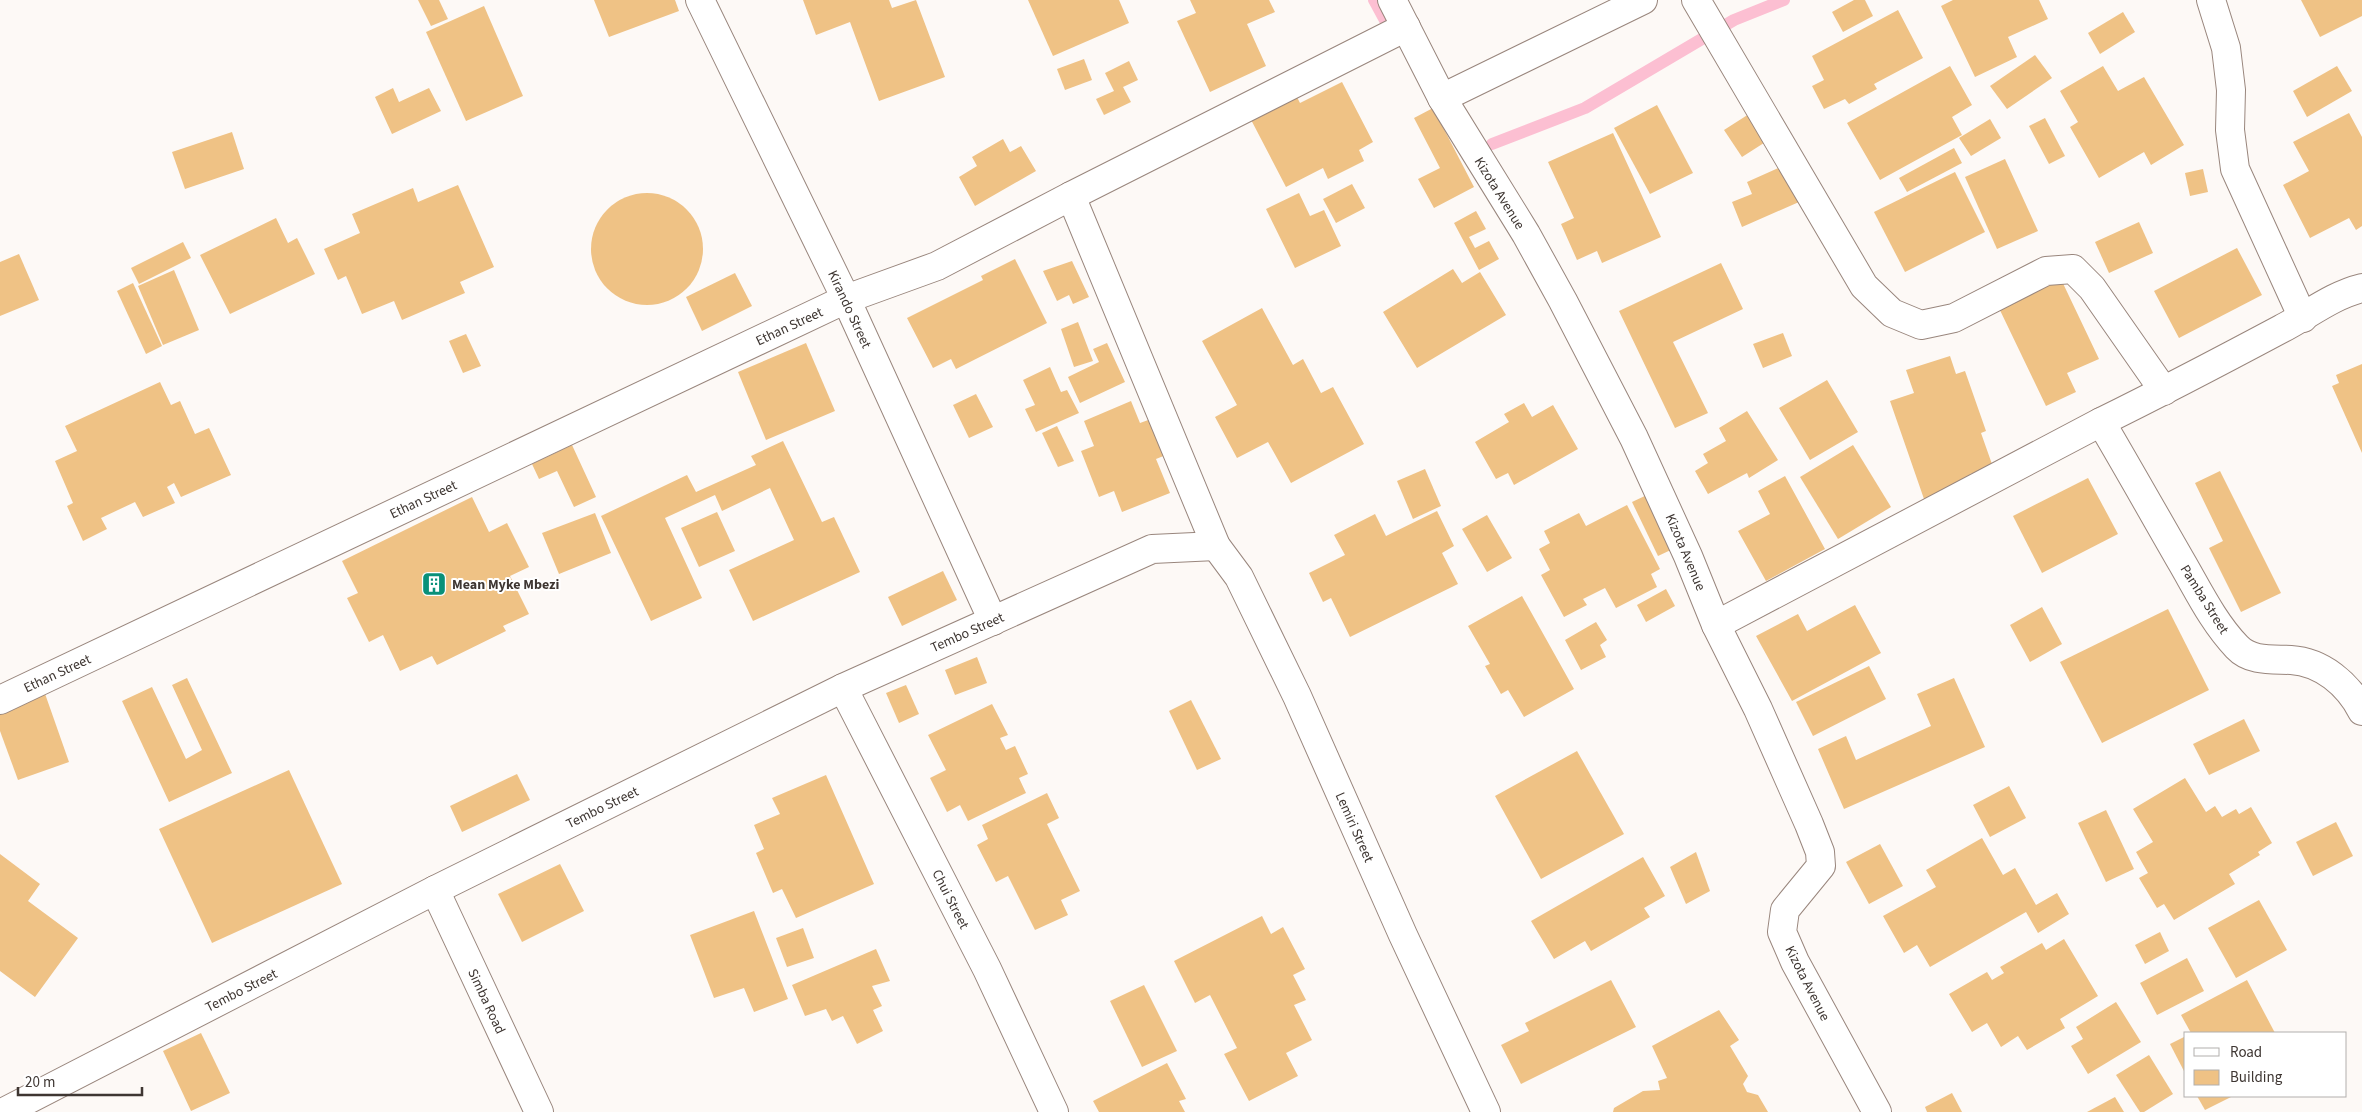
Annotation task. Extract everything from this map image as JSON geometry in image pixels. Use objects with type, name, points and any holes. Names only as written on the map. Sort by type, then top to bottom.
[{"type":"street","name":"Kirando Street","points":[[700,0],[846,299],[993,620]]},
{"type":"street","name":"Kizota Avenue","points":[[1392,0],[1442,98],[1531,243],[1634,438],[1688,556],[1716,625],[1758,709],[1820,852],[1821,866],[1785,910],[1782,932],[1795,962],[1877,1112]]},
{"type":"street","points":[[1442,98],[1643,0]]},
{"type":"street","points":[[1696,0],[1864,286],[1892,313],[1921,326],[1954,318],[2046,271],[2072,269],[2092,288],[2164,392]]},
{"type":"street","points":[[2211,0],[2226,48],[2231,90],[2230,130],[2235,169],[2303,318]]},
{"type":"street","name":"Ethan Street","points":[[0,700],[846,299],[936,266],[1406,27]]},
{"type":"street","name":"Lemiri Street","points":[[1071,196],[1216,546],[1239,577],[1297,696],[1407,944],[1486,1112]]},
{"type":"street","points":[[1716,625],[2101,422],[2164,392],[2303,318],[2344,292],[2362,288]]},
{"type":"street","name":"Pamba Street","points":[[2101,422],[2214,618],[2238,649],[2268,660],[2293,660],[2322,668],[2355,697],[2362,711]]},
{"type":"street","name":"Tembo Street","points":[[4,1112],[435,890],[843,688],[1152,549],[1216,546]]},
{"type":"street","name":"Chui Street","points":[[843,688],[987,969],[1054,1112]]},
{"type":"street","name":"Simba Road","points":[[435,890],[538,1112]]},
{"type":"building","points":[[418,0],[439,0],[448,19],[431,26]]},
{"type":"building","points":[[594,0],[675,0],[679,11],[609,37]]},
{"type":"building","points":[[803,0],[889,0],[892,8],[916,0],[945,77],[879,101],[850,22],[816,35]]},
{"type":"building","points":[[1028,0],[1119,0],[1129,23],[1053,56]]},
{"type":"building","points":[[1190,0],[1269,0],[1275,12],[1247,24],[1266,66],[1210,92],[1177,21],[1196,13]]},
{"type":"building","points":[[1854,0],[1865,0],[1873,16],[1843,32],[1832,12]]},
{"type":"building","points":[[1953,0],[2039,0],[2048,19],[2008,37],[2017,57],[1975,77],[1941,6]]},
{"type":"building","points":[[2301,0],[2362,0],[2362,16],[2320,37]]},
{"type":"building","points":[[484,6],[523,96],[466,121],[426,32]]},
{"type":"building","points":[[1898,10],[1923,58],[1874,84],[1877,89],[1849,104],[1845,99],[1824,109],[1812,86],[1824,80],[1812,56]]},
{"type":"building","points":[[2123,12],[2135,32],[2100,54],[2088,33]]},
{"type":"building","points":[[2035,55],[2052,78],[2007,109],[1990,86]]},
{"type":"building","points":[[1084,59],[1092,80],[1065,90],[1057,69]]},
{"type":"building","points":[[1129,61],[1138,80],[1123,87],[1131,102],[1104,115],[1096,99],[1114,91],[1105,73]]},
{"type":"building","points":[[1950,66],[1972,105],[1952,117],[1962,135],[1880,180],[1847,123]]},
{"type":"building","points":[[2103,66],[2118,91],[2144,77],[2184,145],[2151,165],[2144,152],[2099,178],[2070,127],[2078,122],[2060,91]]},
{"type":"building","points":[[2337,66],[2352,91],[2307,117],[2293,91]]},
{"type":"building","points":[[1342,82],[1373,142],[1359,150],[1364,161],[1328,179],[1323,168],[1286,187],[1248,114],[1294,91],[1300,103]]},
{"type":"building","points":[[393,88],[399,102],[429,88],[441,111],[392,134],[375,97]]},
{"type":"building","points":[[1657,105],[1693,173],[1650,194],[1614,128]]},
{"type":"building","points":[[1433,108],[1474,187],[1434,208],[1418,179],[1440,168],[1414,118]]},
{"type":"building","points":[[2349,113],[2362,137],[2362,226],[2356,230],[2349,218],[2310,238],[2283,185],[2309,171],[2293,142]]},
{"type":"building","points":[[1749,114],[1767,141],[1742,157],[1724,130]]},
{"type":"building","points":[[2045,118],[2065,156],[2049,164],[2029,126]]},
{"type":"building","points":[[1990,119],[2001,138],[1971,156],[1959,138]]},
{"type":"building","points":[[232,132],[244,169],[185,189],[172,152]]},
{"type":"building","points":[[1613,133],[1661,237],[1602,263],[1597,251],[1577,260],[1561,224],[1574,218],[1548,162]]},
{"type":"building","points":[[1003,139],[1010,152],[1021,146],[1036,171],[975,206],[959,177],[977,166],[972,157]]},
{"type":"building","points":[[1954,148],[1962,163],[1907,192],[1899,178]]},
{"type":"building","points":[[2005,159],[2038,231],[1997,249],[1965,177]]},
{"type":"building","points":[[1783,166],[1799,202],[1742,227],[1732,202],[1752,194],[1747,182]]},
{"type":"building","points":[[2203,169],[2208,192],[2190,196],[2185,173]]},
{"type":"building","points":[[1955,172],[1985,232],[1905,272],[1874,212]]},
{"type":"building","points":[[1352,184],[1365,208],[1336,223],[1323,199]]},
{"type":"building","points":[[458,185],[494,267],[460,282],[465,293],[402,320],[394,301],[362,314],[346,276],[338,280],[324,249],[360,233],[352,214],[413,188],[418,202]]},
{"type":"building","points":[[647,193],[668,197],[686,210],[699,228],[703,249],[699,270],[686,288],[668,301],[647,305],[626,301],[608,288],[595,270],[591,249],[595,228],[608,210],[626,197]]},
{"type":"building","points":[[1299,193],[1310,216],[1324,210],[1341,246],[1295,268],[1266,209]]},
{"type":"building","points":[[1476,211],[1486,229],[1469,237],[1475,248],[1489,241],[1499,259],[1479,270],[1454,223]]},
{"type":"building","points":[[276,218],[288,243],[297,238],[315,274],[230,314],[200,255]]},
{"type":"building","points":[[2139,222],[2153,253],[2109,273],[2095,242]]},
{"type":"building","points":[[183,242],[191,258],[139,284],[131,268]]},
{"type":"building","points":[[2237,248],[2262,295],[2179,338],[2154,291]]},
{"type":"building","points":[[19,254],[39,300],[0,316],[0,262]]},
{"type":"building","points":[[1015,259],[1047,323],[956,369],[951,359],[933,368],[907,318],[983,280],[981,276]]},
{"type":"building","points":[[1072,261],[1089,297],[1073,304],[1069,295],[1057,301],[1043,271]]},
{"type":"building","points":[[1721,263],[1743,309],[1673,342],[1708,413],[1675,428],[1619,311]]},
{"type":"building","points":[[1453,269],[1462,283],[1480,272],[1506,315],[1417,368],[1383,312]]},
{"type":"building","points":[[174,270],[199,330],[163,345],[138,286]]},
{"type":"building","points":[[735,273],[752,306],[702,331],[686,297]]},
{"type":"building","points":[[2059,275],[2099,359],[2067,373],[2076,392],[2046,406],[1997,304]]},
{"type":"building","points":[[133,283],[162,346],[146,354],[117,291]]},
{"type":"building","points":[[1262,308],[1293,365],[1303,359],[1321,393],[1333,387],[1364,444],[1291,483],[1268,442],[1237,458],[1215,417],[1237,405],[1202,341]]},
{"type":"building","points":[[1078,322],[1093,361],[1074,367],[1061,329]]},
{"type":"building","points":[[1783,333],[1792,356],[1763,368],[1753,344]]},
{"type":"building","points":[[466,334],[481,366],[463,373],[449,341]]},
{"type":"building","points":[[806,343],[835,411],[766,440],[738,372]]},
{"type":"building","points":[[1107,343],[1125,382],[1080,403],[1068,377],[1099,362],[1093,349]]},
{"type":"building","points":[[1950,356],[1956,374],[1965,371],[1986,431],[1981,433],[1993,467],[1970,474],[1973,483],[1924,499],[1890,401],[1914,393],[1906,370]]},
{"type":"building","points":[[2362,364],[2362,453],[2332,386],[2339,383],[2336,375]]},
{"type":"building","points":[[1050,367],[1061,392],[1067,390],[1079,413],[1036,432],[1025,409],[1035,405],[1023,380]]},
{"type":"building","points":[[1827,380],[1858,432],[1810,460],[1779,408]]},
{"type":"building","points":[[160,382],[171,405],[180,401],[195,434],[209,428],[231,475],[181,497],[174,483],[167,487],[175,503],[143,517],[135,502],[101,518],[107,529],[83,541],[67,506],[73,503],[55,461],[77,451],[65,426]]},
{"type":"building","points":[[976,394],[993,427],[969,438],[953,405]]},
{"type":"building","points":[[1131,401],[1140,423],[1151,419],[1166,455],[1156,459],[1170,493],[1122,512],[1114,491],[1099,497],[1081,451],[1094,446],[1084,421]]},
{"type":"building","points":[[1524,403],[1532,417],[1553,405],[1578,449],[1514,485],[1508,473],[1496,479],[1475,442],[1509,422],[1504,414]]},
{"type":"building","points":[[1747,411],[1778,460],[1749,478],[1747,473],[1708,494],[1695,471],[1708,463],[1703,454],[1726,441],[1719,428]]},
{"type":"building","points":[[1057,426],[1074,461],[1058,467],[1042,433]]},
{"type":"building","points":[[783,441],[822,522],[834,517],[860,572],[753,621],[729,570],[794,540],[770,488],[722,511],[715,495],[665,518],[702,598],[651,621],[601,516],[687,475],[696,492],[756,465],[751,456]]},
{"type":"building","points":[[572,445],[596,497],[574,507],[557,471],[539,479],[532,464]]},
{"type":"building","points":[[1853,445],[1891,507],[1838,539],[1800,477]]},
{"type":"building","points":[[1425,469],[1441,506],[1413,519],[1397,481]]},
{"type":"building","points":[[2220,471],[2281,593],[2241,612],[2209,548],[2223,541],[2195,483]]},
{"type":"building","points":[[1785,476],[1825,549],[1766,581],[1738,531],[1770,514],[1758,491]]},
{"type":"building","points":[[2088,478],[2118,534],[2042,573],[2013,516]]},
{"type":"building","points":[[1649,494],[1675,548],[1658,556],[1632,502]]},
{"type":"building","name":"Mean Myke Mbezi","points":[[472,497],[489,532],[507,523],[529,567],[510,576],[529,614],[503,626],[506,631],[437,665],[432,656],[400,671],[383,635],[369,642],[347,598],[358,593],[342,561]]},
{"type":"building","points":[[1627,505],[1660,569],[1651,574],[1657,587],[1616,608],[1605,588],[1583,599],[1587,605],[1564,617],[1541,575],[1550,570],[1539,549],[1550,543],[1544,531],[1579,513],[1586,526]]},
{"type":"building","points":[[1437,511],[1454,546],[1442,553],[1458,584],[1350,637],[1331,598],[1323,602],[1309,573],[1345,555],[1334,535],[1375,514],[1386,536]]},
{"type":"building","points":[[717,512],[735,551],[699,567],[681,528]]},
{"type":"building","name":"Mean Myke Mbezi","points":[[595,513],[611,553],[559,574],[542,533]]},
{"type":"building","points":[[1487,515],[1512,558],[1487,572],[1462,529]]},
{"type":"building","points":[[943,571],[957,600],[902,626],[888,597]]},
{"type":"building","points":[[1666,589],[1675,606],[1646,622],[1637,605]]},
{"type":"building","points":[[1522,596],[1574,689],[1524,717],[1508,690],[1501,694],[1485,666],[1490,664],[1468,626]]},
{"type":"building","points":[[1855,605],[1881,653],[1792,701],[1756,636],[1798,614],[1807,631]]},
{"type":"building","points":[[2042,607],[2062,644],[2030,662],[2010,625]]},
{"type":"building","points":[[2168,609],[2209,690],[2102,743],[2060,662]]},
{"type":"building","points":[[1596,622],[1607,640],[1600,645],[1606,657],[1581,670],[1565,640]]},
{"type":"building","points":[[977,657],[987,683],[955,695],[945,670]]},
{"type":"building","points":[[1869,666],[1886,699],[1813,736],[1796,702]]},
{"type":"building","points":[[187,678],[232,773],[169,802],[122,701],[152,687],[186,759],[202,750],[172,685]]},
{"type":"building","points":[[1954,678],[1985,747],[1844,809],[1818,749],[1846,736],[1856,760],[1931,726],[1917,694]]},
{"type":"building","points":[[906,685],[919,714],[899,723],[886,693]]},
{"type":"building","points":[[43,688],[69,762],[18,780],[0,731],[0,703]]},
{"type":"building","points":[[1191,700],[1221,759],[1197,770],[1169,711]]},
{"type":"building","points":[[992,704],[1008,735],[1000,738],[1006,750],[1015,746],[1028,774],[1019,778],[1026,793],[968,821],[960,805],[947,812],[930,778],[946,770],[928,735]]},
{"type":"building","points":[[2244,719],[2260,751],[2209,775],[2193,744]]},
{"type":"building","points":[[1577,751],[1624,834],[1541,879],[1495,796]]},
{"type":"building","points":[[289,770],[342,884],[212,943],[159,829]]},
{"type":"building","points":[[517,774],[530,800],[462,832],[450,806]]},
{"type":"building","points":[[826,775],[874,884],[796,918],[782,889],[773,893],[756,853],[764,849],[754,825],[780,814],[772,798]]},
{"type":"building","points":[[2185,778],[2206,812],[2215,806],[2222,817],[2236,809],[2239,814],[2251,807],[2272,843],[2258,852],[2260,855],[2229,874],[2235,884],[2174,920],[2164,904],[2157,908],[2139,878],[2148,873],[2136,852],[2153,842],[2133,809]]},
{"type":"building","points":[[2009,786],[2026,818],[1990,837],[1973,805]]},
{"type":"building","points":[[1047,793],[1059,818],[1047,824],[1080,891],[1061,900],[1068,915],[1035,930],[1008,876],[996,882],[977,845],[988,839],[982,825]]},
{"type":"building","points":[[2106,810],[2134,869],[2106,882],[2078,823]]},
{"type":"building","points":[[2336,822],[2353,856],[2313,876],[2296,842]]},
{"type":"building","points":[[1982,838],[2003,875],[2015,868],[2036,905],[2057,893],[2069,914],[2038,933],[2026,912],[1930,967],[1917,945],[1904,953],[1883,916],[1936,887],[1926,870]]},
{"type":"building","points":[[1880,844],[1903,886],[1869,904],[1846,862]]},
{"type":"building","points":[[1696,852],[1710,891],[1686,904],[1670,867]]},
{"type":"building","points":[[0,854],[40,884],[28,901],[78,938],[35,997],[0,971]]},
{"type":"building","points":[[1643,857],[1665,896],[1644,908],[1650,917],[1591,951],[1585,941],[1554,959],[1531,921]]},
{"type":"building","points":[[560,864],[584,911],[522,942],[498,894]]},
{"type":"building","points":[[2259,900],[2287,950],[2236,978],[2208,928]]},
{"type":"building","points":[[754,911],[788,999],[754,1012],[744,988],[714,998],[690,935]]},
{"type":"building","points":[[1262,916],[1271,934],[1283,927],[1305,969],[1293,975],[1306,1000],[1294,1005],[1312,1040],[1286,1053],[1298,1076],[1249,1101],[1224,1054],[1237,1048],[1210,995],[1195,1003],[1174,961]]},
{"type":"building","points":[[803,928],[814,958],[787,967],[776,938]]},
{"type":"building","points":[[2160,932],[2169,951],[2145,964],[2135,945]]},
{"type":"building","points":[[2064,939],[2098,996],[2060,1019],[2065,1028],[2027,1050],[2018,1036],[2001,1047],[1987,1023],[1972,1032],[1949,994],[1987,972],[1992,980],[2004,973],[2000,967],[2042,943],[2046,950]]},
{"type":"building","points":[[876,949],[890,981],[872,986],[882,1006],[873,1010],[883,1031],[857,1044],[843,1016],[832,1021],[826,1009],[805,1016],[792,985]]},
{"type":"building","points":[[2187,958],[2204,991],[2157,1015],[2140,983]]},
{"type":"building","points":[[1611,980],[1636,1027],[1521,1084],[1501,1045],[1529,1031],[1525,1023]]},
{"type":"building","points":[[2247,980],[2274,1032],[2190,1032],[2181,1015]]},
{"type":"building","points":[[1144,985],[1177,1051],[1142,1067],[1110,1001]]},
{"type":"building","points":[[2116,1002],[2141,1042],[2088,1074],[2071,1046],[2083,1039],[2076,1027]]},
{"type":"building","points":[[1719,1010],[1739,1040],[1730,1046],[1748,1076],[1743,1084],[1747,1092],[1758,1095],[1768,1112],[1613,1112],[1614,1108],[1643,1091],[1660,1090],[1658,1081],[1667,1078],[1652,1046]]},
{"type":"building","points":[[201,1033],[230,1093],[191,1111],[163,1051]]},
{"type":"building","points":[[2184,1037],[2184,1071],[2170,1044]]},
{"type":"building","points":[[2149,1055],[2173,1094],[2144,1112],[2140,1112],[2116,1075]]},
{"type":"building","points":[[1167,1063],[1186,1099],[1179,1101],[1185,1112],[1099,1112],[1093,1101]]},
{"type":"building","points":[[1952,1093],[1962,1112],[1927,1112],[1925,1107]]},
{"type":"building","points":[[2115,1097],[2124,1112],[2087,1112]]},
{"type":"building","points":[[2198,1097],[2231,1097],[2205,1110]]},
{"type":"waterway","points":[[1374,0],[1387,24],[1396,30]]},
{"type":"waterway","points":[[1492,144],[1585,108],[1734,20],[1784,0]]},
{"type":"place","name":"Mean Myke Mbezi","points":[[434,584]]}]
